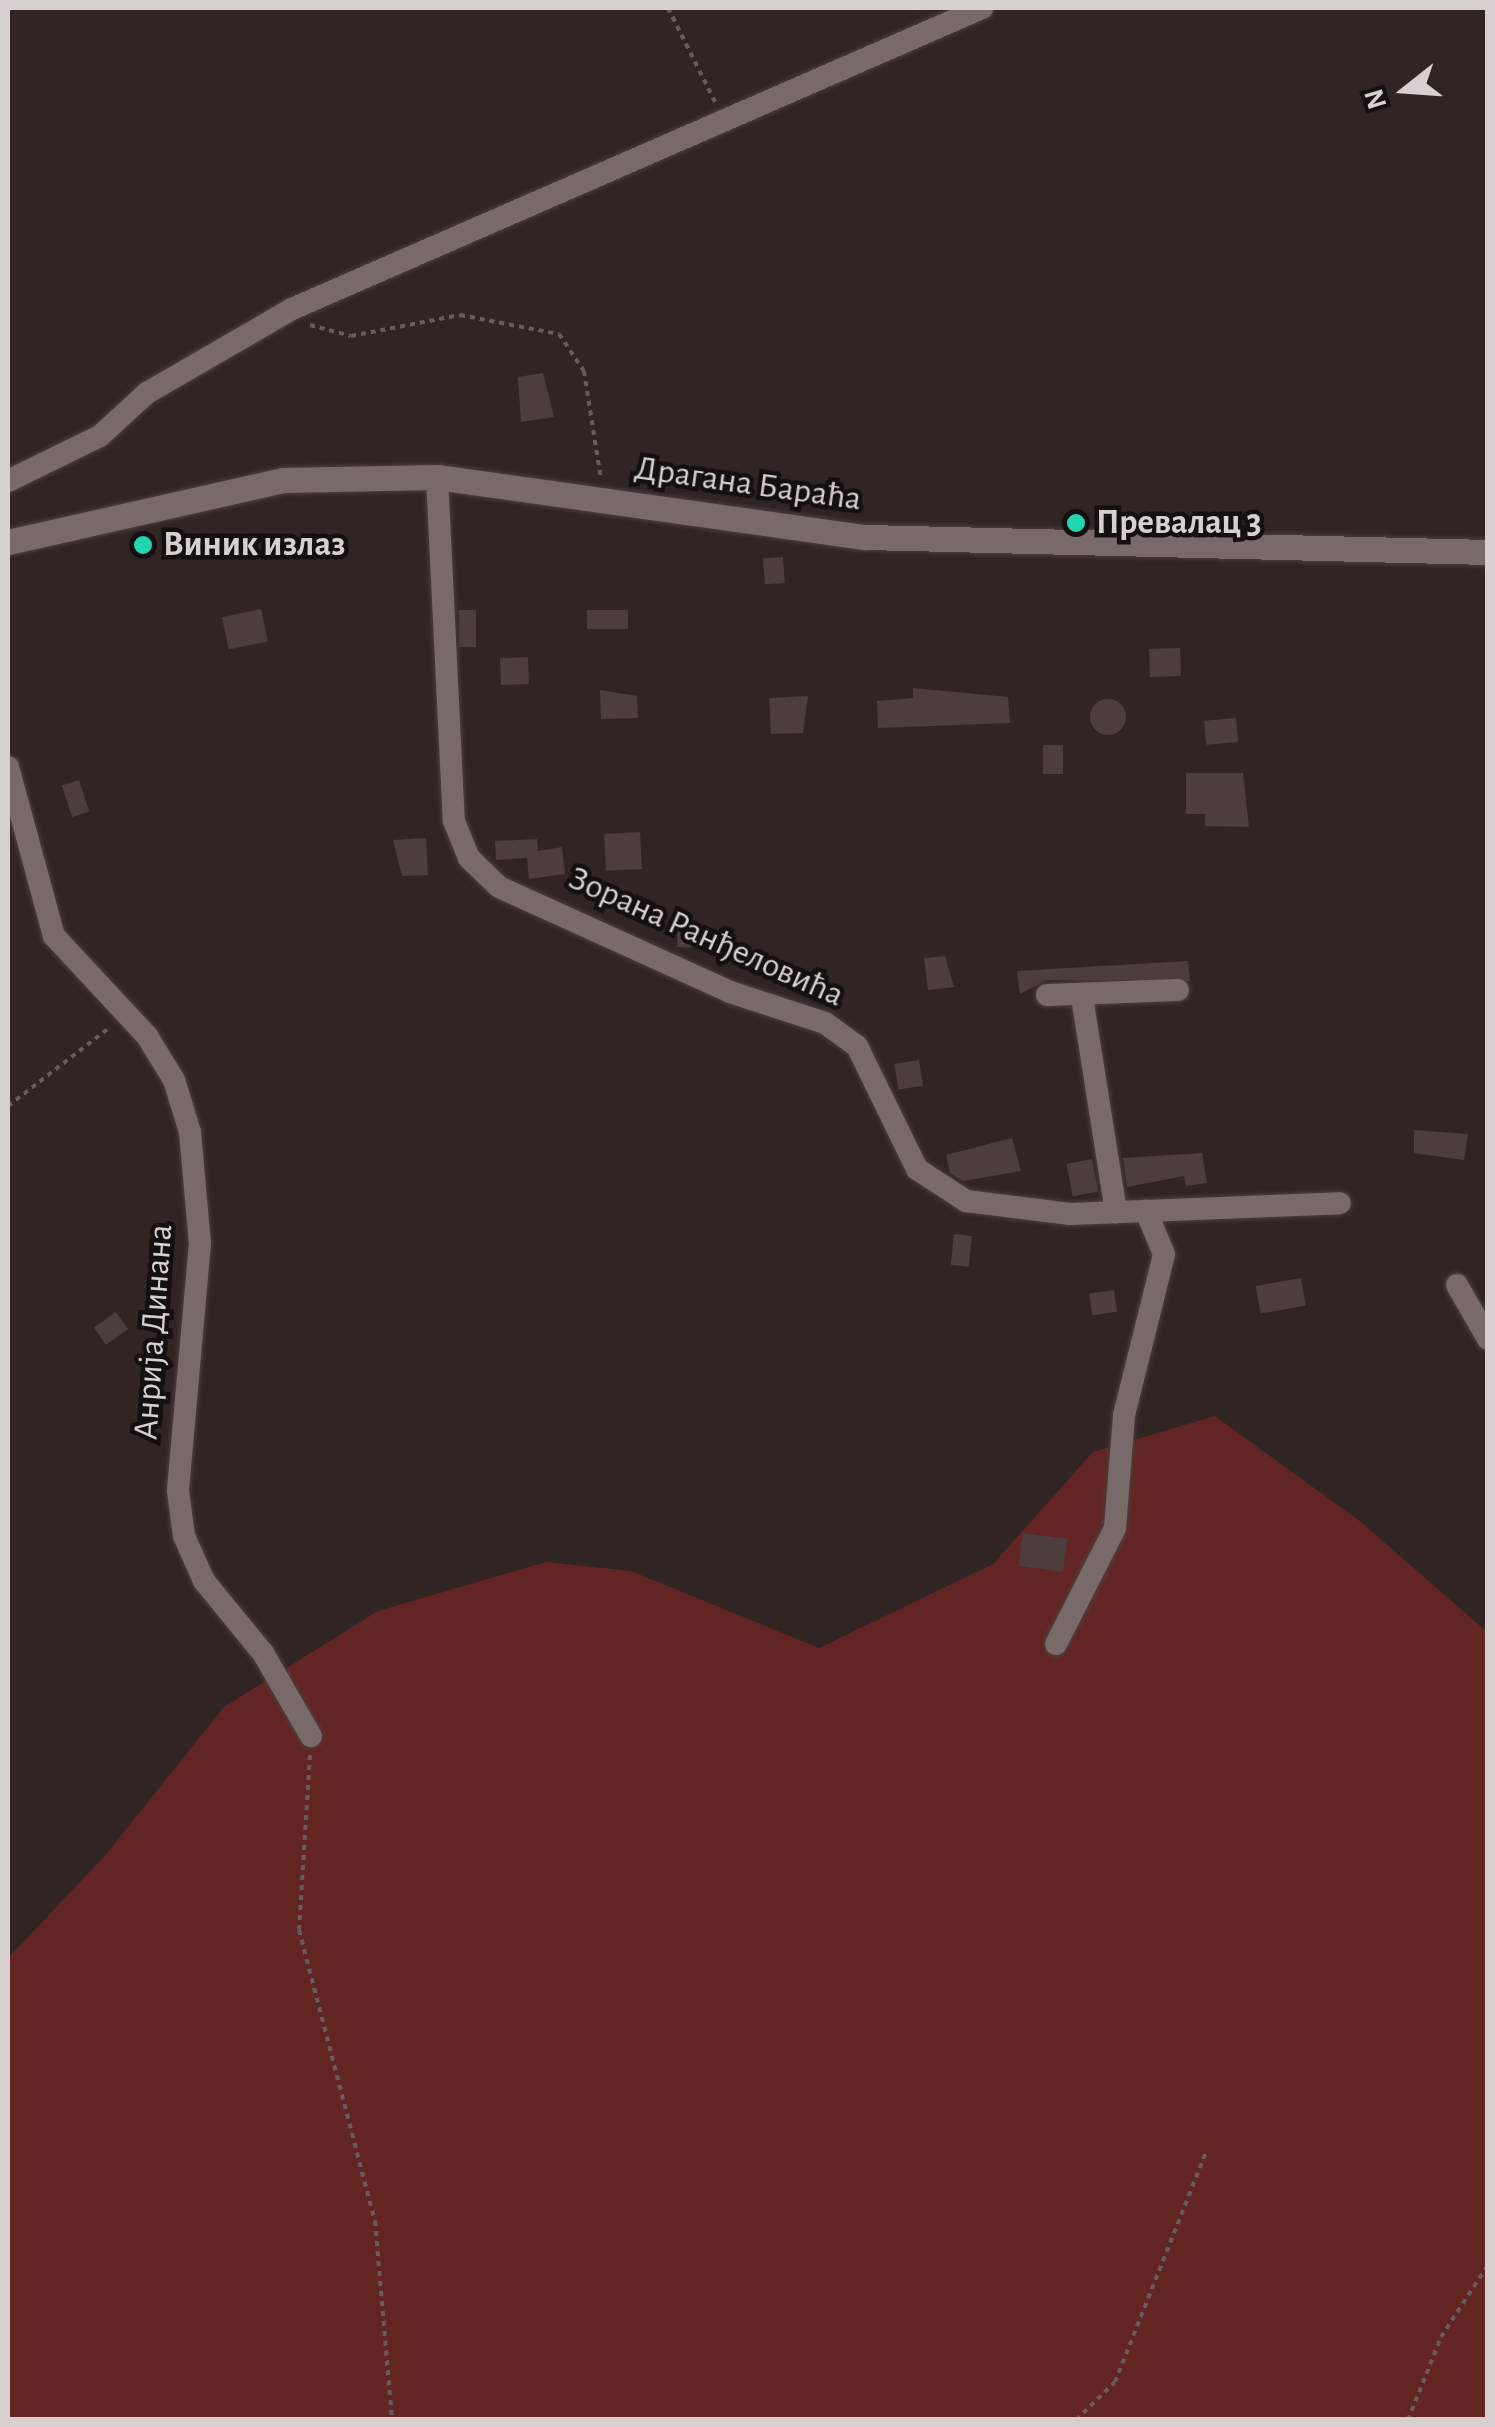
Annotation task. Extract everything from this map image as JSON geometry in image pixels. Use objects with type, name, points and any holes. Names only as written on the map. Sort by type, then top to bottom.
[{"type":"street","points":[[8,482],[100,436],[147,393],[292,309],[982,8]]},
{"type":"street","name":"Драгана Бараћа","points":[[8,542],[283,480],[437,477],[866,537],[1488,552]]},
{"type":"street","name":"Зорана Ранђеловића","points":[[437,477],[454,822],[469,858],[499,887],[730,992],[825,1024],[857,1046],[936,1189],[966,1201],[1116,1212],[1340,1203]]},
{"type":"street","name":"Анрија Динана","points":[[8,766],[54,936],[174,1080],[190,1132],[200,1243],[178,1490],[184,1536],[204,1581],[263,1653],[311,1736]]},
{"type":"street","points":[[1047,995],[1082,997],[1178,990]]},
{"type":"street","points":[[1082,997],[1116,1212]]},
{"type":"street","points":[[1056,1644],[1115,1528],[1124,1415],[1164,1254],[1146,1211]]},
{"type":"street","points":[[1457,1285],[1488,1339]]},
{"type":"path","points":[[668,8],[691,38],[722,120]]},
{"type":"path","points":[[292,309],[326,333],[351,336],[460,316],[559,334],[584,371],[604,498]]},
{"type":"path","points":[[8,1106],[121,1012]]},
{"type":"path","points":[[311,1736],[299,1930],[375,2221],[392,2420]]},
{"type":"path","points":[[1076,2420],[1116,2382],[1207,2150]]},
{"type":"path","points":[[1408,2420],[1442,2337],[1488,2265]]},
{"type":"shaded area","points":[[1215,1416],[1361,1522],[1487,1632],[1487,2419],[8,2419],[8,1958],[103,1858],[224,1707],[378,1611],[546,1562],[631,1571],[819,1648],[993,1564],[1093,1452]]},
{"type":"building","points":[[543,373],[554,417],[521,422],[518,377]]},
{"type":"building","points":[[783,557],[785,583],[765,584],[763,558]]},
{"type":"building","points":[[261,609],[268,641],[229,650],[222,617]]},
{"type":"building","points":[[459,610],[476,610],[476,647],[459,647]]},
{"type":"building","points":[[587,610],[628,610],[628,629],[587,629]]},
{"type":"building","points":[[1180,648],[1181,676],[1150,677],[1149,649]]},
{"type":"building","points":[[528,657],[529,684],[501,685],[500,658]]},
{"type":"building","points":[[913,688],[1008,697],[1010,723],[878,728],[877,701],[913,698]]},
{"type":"building","points":[[600,690],[637,696],[638,718],[601,719]]},
{"type":"building","points":[[808,696],[803,733],[771,734],[769,698]]},
{"type":"building","points":[[1108,699],[1121,704],[1126,717],[1121,730],[1108,735],[1095,730],[1090,717],[1095,704]]},
{"type":"building","points":[[1236,718],[1238,742],[1206,745],[1204,721]]},
{"type":"building","points":[[1043,745],[1063,745],[1063,774],[1043,774]]},
{"type":"building","points":[[1186,773],[1243,773],[1249,827],[1205,826],[1205,814],[1186,814]]},
{"type":"building","points":[[79,780],[89,811],[72,817],[62,786]]},
{"type":"building","points":[[640,832],[642,869],[606,871],[604,834]]},
{"type":"building","points":[[426,838],[428,875],[402,876],[393,840]]},
{"type":"building","points":[[537,839],[538,851],[562,847],[565,874],[529,879],[527,858],[496,860],[495,841]]},
{"type":"building","points":[[678,925],[707,926],[706,948],[677,947]]},
{"type":"building","points":[[945,956],[954,987],[928,990],[924,958]]},
{"type":"building","points":[[1188,961],[1190,981],[1046,980],[1020,994],[1017,971]]},
{"type":"building","points":[[919,1060],[923,1086],[898,1090],[894,1064]]},
{"type":"building","points":[[1414,1130],[1468,1134],[1464,1160],[1414,1153]]},
{"type":"building","points":[[1012,1138],[1021,1171],[963,1181],[950,1173],[946,1155]]},
{"type":"building","points":[[1202,1153],[1207,1183],[1186,1186],[1184,1176],[1127,1187],[1123,1158]]},
{"type":"building","points":[[1092,1159],[1098,1191],[1073,1196],[1066,1164]]},
{"type":"building","points":[[954,1234],[972,1236],[969,1267],[951,1265]]},
{"type":"building","points":[[1301,1278],[1306,1306],[1261,1314],[1256,1286]]},
{"type":"building","points":[[1114,1290],[1117,1312],[1092,1315],[1089,1293]]},
{"type":"building","points":[[116,1312],[128,1329],[106,1345],[94,1327]]},
{"type":"building","points":[[1023,1533],[1068,1539],[1063,1572],[1018,1566]]},
{"type":"place","name":"Превалац 3","points":[[1076,523]]},
{"type":"place","name":"Виник излаз","points":[[143,545]]}]
